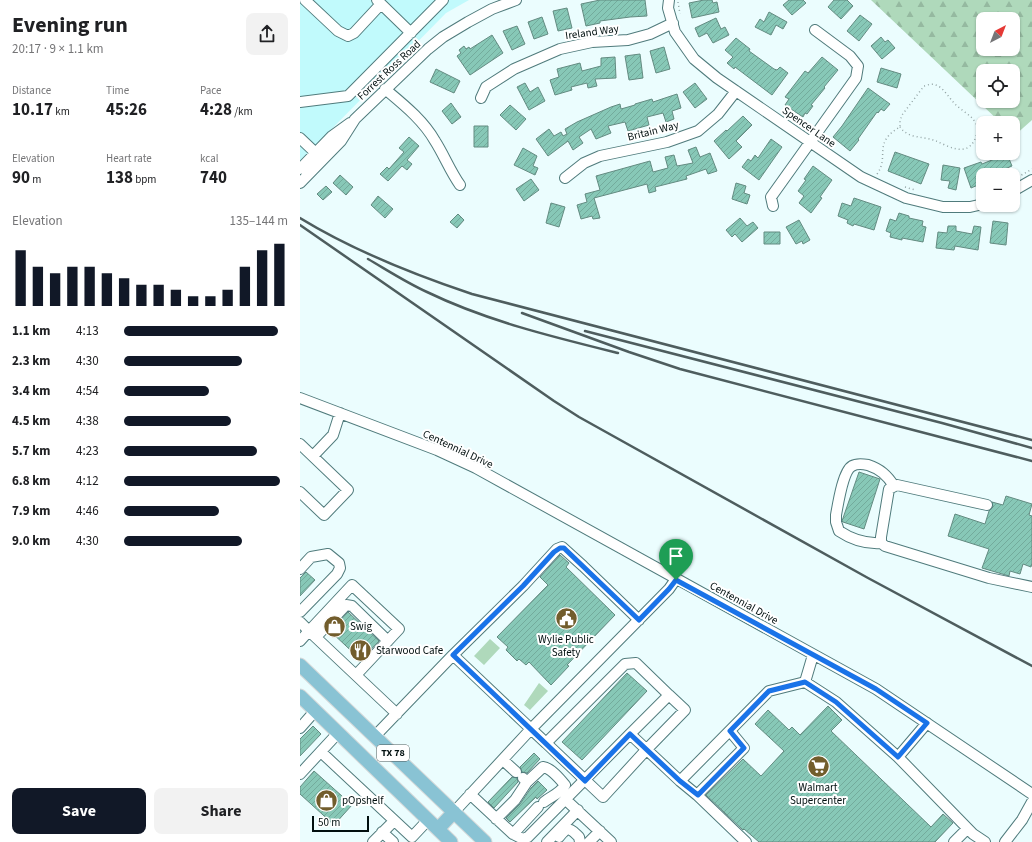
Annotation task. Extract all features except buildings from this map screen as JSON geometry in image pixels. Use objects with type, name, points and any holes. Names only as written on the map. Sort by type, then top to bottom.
[{"type":"main road","name":"TX 78","points":[[300,665],[485,842]]},
{"type":"main road","name":"TX 78","points":[[300,696],[451,842]]},
{"type":"main road","points":[[433,825],[454,812]]},
{"type":"street","points":[[305,0],[338,31],[348,36],[354,33],[379,2],[411,33]]},
{"type":"street","points":[[300,102],[348,96],[443,0]]},
{"type":"street","name":"Forrest Ross Road","points":[[300,183],[305,165],[341,141],[355,119],[420,56],[443,37],[492,9],[516,0]]},
{"type":"street","name":"Spencer Lane","points":[[668,0],[668,8],[675,32],[694,59],[716,78],[861,177],[906,198],[943,207],[976,206]]},
{"type":"street","name":"Ireland Way","points":[[481,98],[486,87],[514,69],[560,49],[592,42],[628,40],[650,34],[673,24]]},
{"type":"street","points":[[773,206],[771,197],[856,78],[858,66],[850,56],[815,30]]},
{"type":"street","points":[[385,89],[413,112],[427,129],[436,142],[450,171],[460,184]]},
{"type":"street","name":"Britain Way","points":[[565,178],[584,163],[600,156],[667,142],[698,131],[718,114],[736,91]]},
{"type":"street","points":[[300,138],[319,156]]},
{"type":"street","points":[[1020,187],[1032,180]]},
{"type":"street","name":"Centennial Drive","points":[[300,398],[437,450],[476,468],[676,580],[876,689],[1032,794]]},
{"type":"street","points":[[313,456],[334,435],[340,413]]},
{"type":"street","points":[[300,444],[348,490],[324,515],[300,492]]},
{"type":"street","points":[[894,486],[886,475],[880,470],[863,464],[851,466],[846,472],[836,515],[836,522],[839,531],[867,543],[881,543],[885,546],[989,578],[1032,587]]},
{"type":"street","points":[[881,543],[890,489],[894,486],[897,485],[987,505]]},
{"type":"street","points":[[375,736],[453,655],[523,586],[557,549],[562,547],[639,620]]},
{"type":"street","points":[[300,569],[311,557],[328,554],[339,563],[340,568],[337,574],[300,612]]},
{"type":"street","points":[[454,812],[531,729],[639,620],[676,580]]},
{"type":"street","points":[[313,634],[352,585],[399,629],[356,675]]},
{"type":"street","points":[[300,642],[313,634],[346,605],[352,606],[388,641]]},
{"type":"street","points":[[300,622],[397,714]]},
{"type":"street","points":[[805,682],[813,654]]},
{"type":"street","points":[[453,655],[603,797],[685,710],[636,663],[625,664],[546,743]]},
{"type":"street","points":[[680,781],[769,691],[805,682],[836,702],[898,757],[967,829],[984,842]]},
{"type":"street","points":[[470,794],[513,834],[524,841],[669,695]]},
{"type":"street","points":[[300,728],[315,711]]},
{"type":"street","points":[[898,757],[927,723]]},
{"type":"street","points":[[698,795],[744,748],[730,731]]},
{"type":"street","points":[[300,774],[338,734]]},
{"type":"street","points":[[630,734],[680,781],[698,795],[746,842]]},
{"type":"street","points":[[321,752],[412,837],[433,825]]},
{"type":"street","points":[[503,760],[522,777]]},
{"type":"street","points":[[496,819],[515,800],[522,777],[546,767],[562,781],[565,785],[564,788],[541,805],[513,834]]},
{"type":"street","points":[[566,800],[611,842]]},
{"type":"street","points":[[1005,842],[1022,820],[1032,802]]},
{"type":"street","points":[[547,842],[578,810]]},
{"type":"street","points":[[373,842],[394,820]]},
{"type":"street","points":[[553,842],[565,830],[569,829],[580,837],[580,842]]},
{"type":"street","points":[[954,842],[967,829]]},
{"type":"street","points":[[589,842],[600,831]]},
{"type":"street","points":[[382,832],[392,842]]},
{"type":"path","points":[[934,84],[941,88],[955,104],[973,120],[977,126],[977,135],[970,146],[957,150],[951,149],[931,139],[907,135],[900,128],[902,114],[922,88],[924,86],[934,84]]},
{"type":"path","points":[[875,178],[882,168],[883,145],[886,138],[895,130],[900,128]]},
{"type":"path","points":[[1020,176],[1032,169]]},
{"type":"shaded area","points":[[300,0],[469,0],[446,13],[300,161]]},
{"type":"green space","points":[[871,0],[1032,0],[1032,120],[1020,131],[1020,116],[994,116],[985,108],[1020,108],[1020,64],[976,64],[976,99]]},
{"type":"green space","points":[[490,639],[500,648],[484,665],[474,656]]},
{"type":"green space","points":[[539,683],[548,691],[530,710],[524,705]]},
{"type":"railway","points":[[300,218],[341,241],[384,261],[472,294],[1032,440]]},
{"type":"railway","points":[[300,225],[579,417],[868,578],[1032,666]]},
{"type":"railway","points":[[368,259],[405,281],[473,312],[545,334],[618,353]]},
{"type":"railway","points":[[522,313],[680,369],[1032,461]]},
{"type":"railway","points":[[585,331],[942,423],[1032,448]]},
{"type":"place","name":"Wylie Public Safety","points":[[566,619]]},
{"type":"place","name":"Swig","points":[[335,626]]},
{"type":"place","name":"Starwood Cafe","points":[[360,650]]},
{"type":"place","name":"Walmart Supercenter","points":[[818,767]]},
{"type":"place","name":"pOpshelf","points":[[326,800]]},
{"type":"route","points":[[562,547],[639,620],[676,580],[876,689],[927,723],[898,757],[836,702],[805,682],[769,691],[730,731],[743,746],[743,750],[698,795],[680,781],[630,734],[585,781],[453,655],[523,586],[557,549],[562,547]]}]
